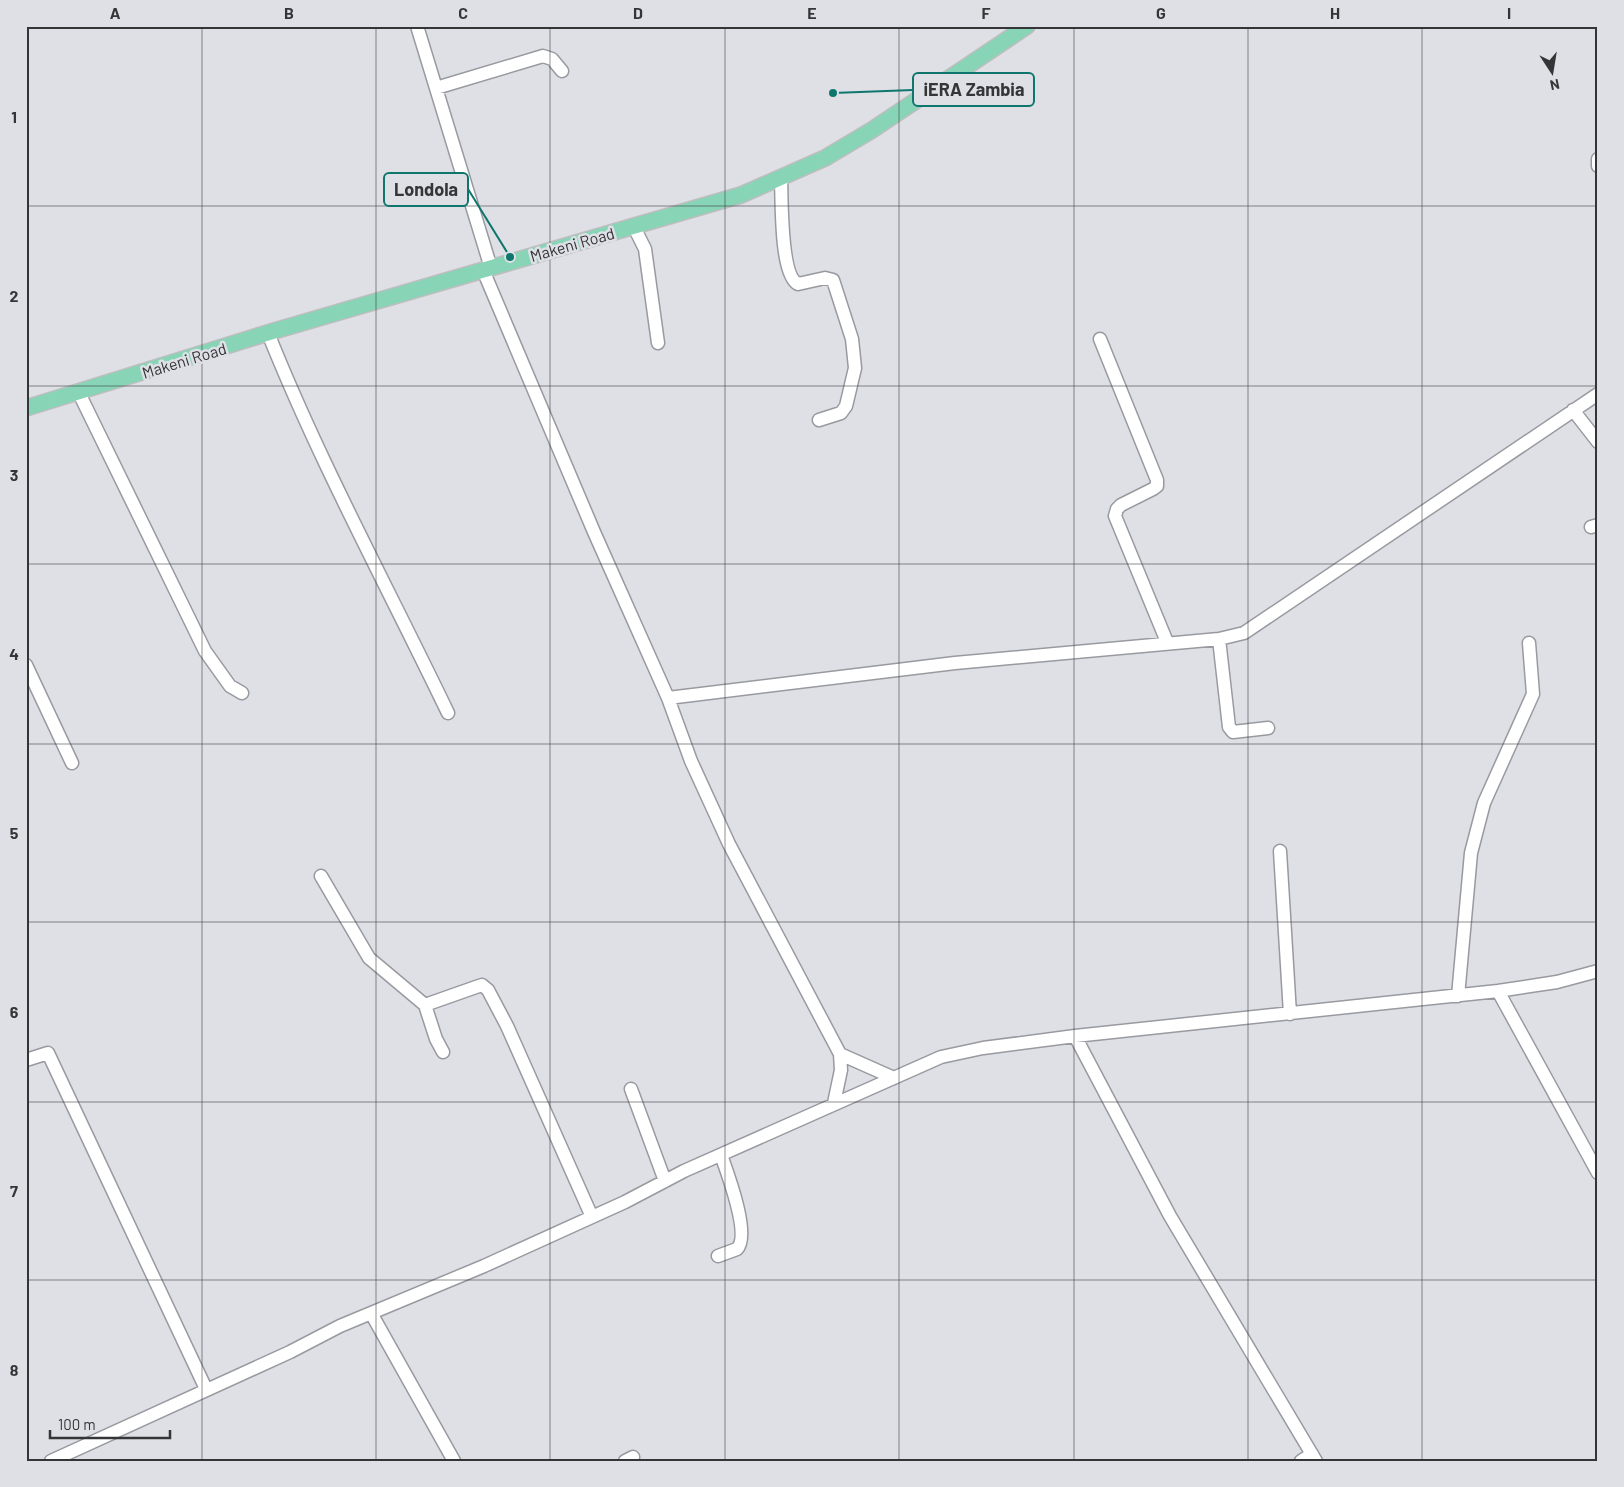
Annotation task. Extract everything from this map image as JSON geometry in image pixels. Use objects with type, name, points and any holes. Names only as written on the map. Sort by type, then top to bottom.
[{"type":"main road","name":"Makeni Road","points":[[26,408],[268,333],[741,195],[825,158],[872,130],[1027,26]]},
{"type":"street","points":[[417,26],[487,269],[594,532],[668,698],[692,762],[729,844],[840,1054],[841,1070],[834,1103]]},
{"type":"street","points":[[436,88],[543,56],[552,60],[562,71]]},
{"type":"street","points":[[1598,159],[1598,166]]},
{"type":"street","points":[[781,178],[784,254],[788,271],[793,280],[798,284],[825,278],[833,280],[846,318],[854,351],[854,380],[846,406],[835,416],[819,420]]},
{"type":"street","points":[[634,227],[645,249],[658,343]]},
{"type":"street","points":[[268,333],[288,385],[334,485],[393,597],[448,713]]},
{"type":"street","points":[[1100,339],[1158,480],[1157,486],[1153,489],[1116,509],[1115,516],[1167,642]]},
{"type":"street","points":[[78,391],[205,651],[230,686],[242,693]]},
{"type":"street","points":[[668,698],[955,663],[1167,642],[1219,639],[1244,633],[1598,394]]},
{"type":"street","points":[[1573,410],[1598,442]]},
{"type":"street","points":[[1219,639],[1229,727],[1233,732],[1268,728]]},
{"type":"street","points":[[1458,996],[1471,854],[1484,803],[1533,694],[1529,643]]},
{"type":"street","points":[[26,665],[72,763]]},
{"type":"street","points":[[1280,851],[1290,1014]]},
{"type":"street","points":[[321,876],[371,961],[402,984],[425,1005],[436,1039],[443,1052]]},
{"type":"street","points":[[50,1461],[371,1313],[484,1266],[592,1217],[834,1103],[941,1057],[983,1048],[1075,1036],[1498,991],[1557,982],[1598,971]]},
{"type":"street","points":[[425,1005],[482,985],[488,990],[507,1026],[592,1217]]},
{"type":"street","points":[[1498,991],[1598,1172]]},
{"type":"street","points":[[1075,1036],[1170,1216],[1309,1458]]},
{"type":"street","points":[[26,1060],[48,1053],[206,1389]]},
{"type":"street","points":[[840,1054],[894,1078]]},
{"type":"street","points":[[631,1089],[665,1181]]},
{"type":"street","points":[[718,1256],[737,1249],[742,1240],[734,1197],[721,1155]]},
{"type":"street","points":[[371,1313],[454,1461]]},
{"type":"place","name":"iERA Zambia","points":[[833,93]]},
{"type":"place","name":"Londola","points":[[510,257]]}]
